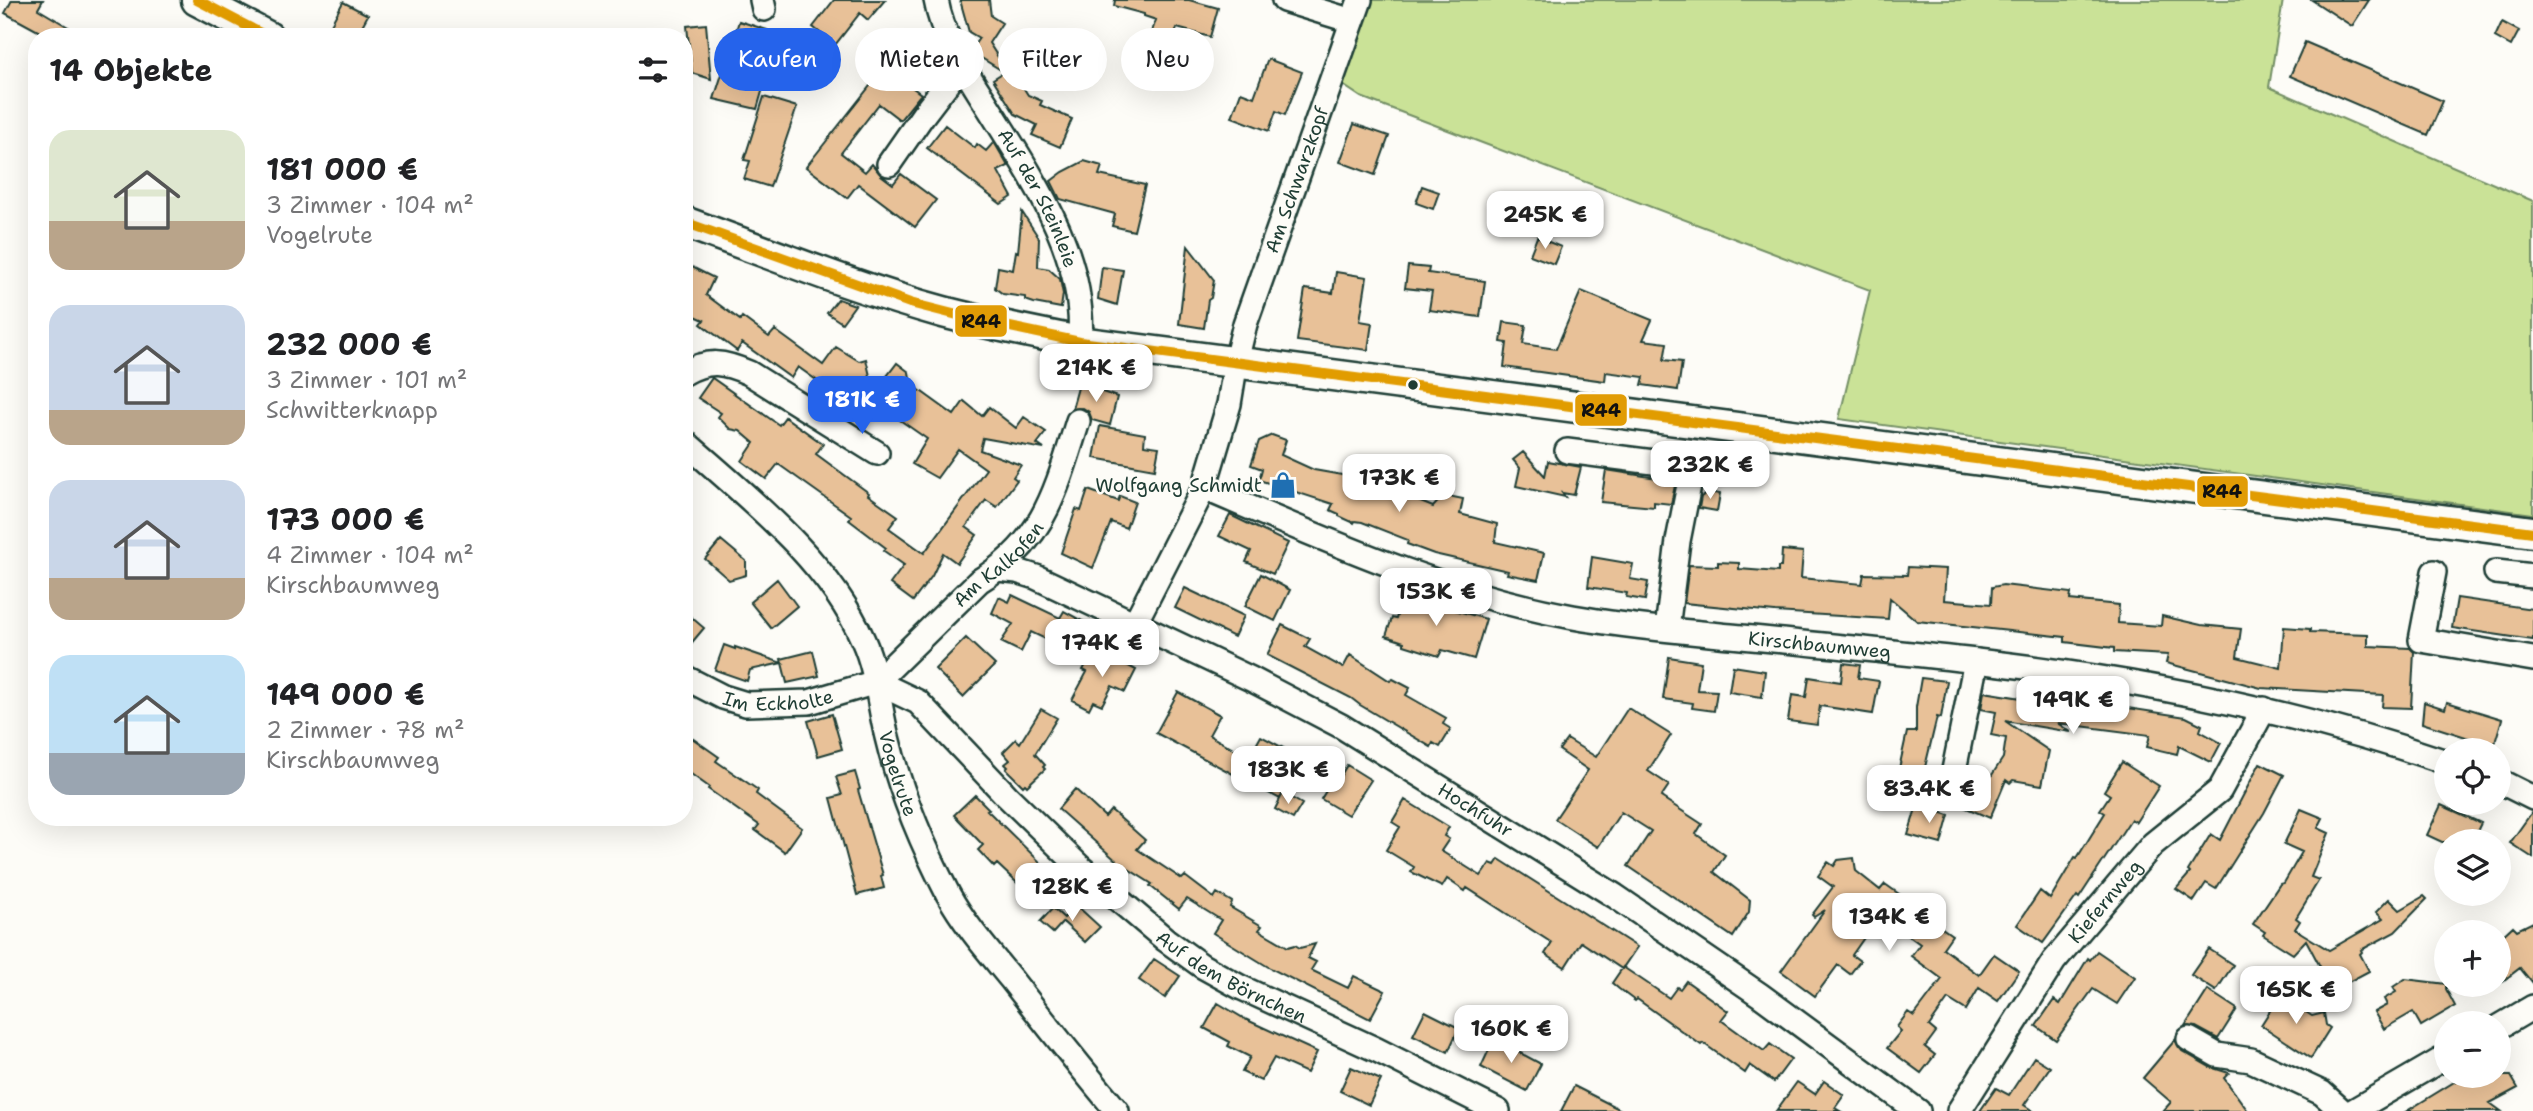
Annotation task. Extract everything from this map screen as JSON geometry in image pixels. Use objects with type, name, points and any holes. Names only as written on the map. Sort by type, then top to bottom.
[{"type":"main road","points":[[197,0],[251,28]]},
{"type":"main road","points":[[693,225],[856,285],[930,308],[1080,342],[2533,532]]},
{"type":"street","name":"Auf der Steinleie","points":[[936,0],[945,28]]},
{"type":"street","points":[[1283,0],[1356,10]]},
{"type":"street","name":"Am Schwarzkopf","points":[[1135,623],[1204,488],[1229,404],[1245,324],[1356,10]]},
{"type":"street","points":[[890,164],[941,91]]},
{"type":"street","name":"Auf der Steinleie","points":[[979,91],[1051,216],[1076,279],[1080,342]]},
{"type":"street","points":[[693,368],[713,363],[728,364],[749,373],[877,453]]},
{"type":"street","name":"Am Kalkofen","points":[[876,682],[979,581],[999,569],[1031,536],[1053,498],[1077,421]]},
{"type":"street","name":"Vogelrute","points":[[693,449],[805,554],[830,583],[850,613],[863,640],[876,682],[886,736],[902,794],[950,898],[974,933],[1117,1111]]},
{"type":"street","points":[[1567,451],[1685,466],[1691,475],[1678,541],[1667,629]]},
{"type":"street","name":"Kirschbaumweg","points":[[1204,488],[1379,561],[1495,600],[1574,618],[1976,661],[2108,678],[2263,709],[2347,730],[2434,757]]},
{"type":"street","name":"Hochfuhr","points":[[999,569],[1036,577],[1251,679],[1341,726],[1615,896],[1760,995],[1918,1111]]},
{"type":"street","points":[[2434,572],[2421,640],[2533,659]]},
{"type":"street","points":[[2496,572],[2533,576]]},
{"type":"street","points":[[1951,785],[1976,661]]},
{"type":"street","name":"Im Eckholte","points":[[693,682],[723,697],[746,704],[809,702],[876,682]]},
{"type":"street","name":"Auf dem Börnchen","points":[[876,682],[918,702],[1007,796],[1081,868],[1166,940],[1202,965],[1240,987],[1498,1111]]},
{"type":"street","name":"Kiefernweg","points":[[1959,1111],[2054,961],[2153,844],[2220,790],[2263,709]]},
{"type":"street","points":[[2511,787],[2533,798]]},
{"type":"street","points":[[2511,1020],[2533,1007]]},
{"type":"street","points":[[2189,1039],[2217,1055],[2251,1060],[2322,1093],[2342,1111]]},
{"type":"street","points":[[2353,1111],[2434,1064]]},
{"type":"green space","points":[[1372,0],[2283,0],[2269,87],[2533,201],[2533,514],[1839,419],[1870,290],[1361,97],[1340,83]]},
{"type":"building","points":[[12,0],[43,0],[38,9],[70,28],[32,28],[5,13]]},
{"type":"building","points":[[834,0],[885,0],[868,20],[860,13],[841,37],[841,28],[813,27]]},
{"type":"building","points":[[960,0],[989,0],[991,16],[1002,23],[989,43],[998,57],[998,68],[984,60],[984,28],[968,28]]},
{"type":"building","points":[[1115,0],[1189,0],[1218,8],[1212,28],[1153,28],[1156,20],[1114,6]]},
{"type":"building","points":[[2312,0],[2369,0],[2352,26]]},
{"type":"building","points":[[343,2],[368,15],[361,28],[329,28]]},
{"type":"building","points":[[739,21],[761,28],[737,28]]},
{"type":"building","points":[[2502,22],[2519,31],[2511,46],[2495,37]]},
{"type":"building","points":[[706,24],[711,79],[693,73],[693,28],[687,26]]},
{"type":"building","points":[[2305,42],[2443,101],[2428,135],[2290,76]]},
{"type":"building","points":[[1268,59],[1302,72],[1285,115],[1276,111],[1269,131],[1232,117],[1241,92],[1254,97]]},
{"type":"building","points":[[717,91],[762,91],[757,109],[714,99]]},
{"type":"building","points":[[866,91],[917,91],[921,94],[900,120],[879,104],[841,153],[865,172],[872,164],[893,184],[901,174],[936,200],[915,227],[858,184],[847,198],[806,167]]},
{"type":"building","points":[[1001,91],[1025,91],[1028,95],[1042,101],[1040,105],[1072,119],[1060,147],[1032,135],[1037,125],[1015,114]]},
{"type":"building","points":[[764,97],[797,107],[770,187],[744,179],[750,161],[744,160]]},
{"type":"building","points":[[1354,124],[1389,136],[1375,175],[1340,162]]},
{"type":"building","points":[[945,125],[975,148],[977,144],[986,151],[994,142],[1008,166],[998,171],[1012,197],[1001,204],[927,148]]},
{"type":"building","points":[[1084,161],[1102,166],[1099,175],[1145,185],[1134,231],[1112,226],[1115,214],[1060,199],[1051,181]]},
{"type":"building","points":[[1422,186],[1439,192],[1433,209],[1416,203]]},
{"type":"building","points":[[1022,212],[1039,238],[1038,267],[1049,269],[1060,279],[1063,294],[1061,308],[1034,303],[1025,300],[1025,297],[1003,294],[995,288],[998,267],[1013,270],[1016,251],[1018,252]]},
{"type":"building","points":[[1537,237],[1561,247],[1554,264],[1530,255]]},
{"type":"building","points":[[1188,246],[1214,280],[1204,328],[1179,324]]},
{"type":"building","points":[[1408,266],[1429,268],[1428,273],[1485,281],[1480,317],[1429,310],[1432,291],[1405,288]]},
{"type":"building","points":[[1102,267],[1123,270],[1117,305],[1098,299]]},
{"type":"building","points":[[693,268],[714,278],[706,295],[769,337],[775,330],[823,365],[836,347],[859,361],[866,359],[874,393],[897,363],[909,372],[911,384],[954,415],[964,401],[982,416],[989,407],[1016,428],[1024,417],[1046,432],[1037,444],[1044,449],[983,438],[980,450],[1021,465],[1013,477],[1017,480],[997,507],[986,500],[966,527],[977,535],[957,563],[943,553],[932,576],[913,601],[890,584],[904,565],[884,551],[886,548],[849,520],[851,516],[778,464],[766,479],[742,461],[754,443],[740,431],[730,429],[718,417],[721,413],[698,398],[712,378],[779,425],[785,417],[823,444],[816,454],[898,516],[889,528],[924,553],[986,469],[958,449],[937,478],[912,464],[927,439],[887,411],[884,415],[858,396],[851,405],[798,367],[791,378],[742,343],[737,351],[701,324],[704,320],[693,315]]},
{"type":"building","points":[[1336,272],[1367,277],[1360,321],[1372,323],[1368,350],[1297,341],[1305,289],[1333,293]]},
{"type":"building","points":[[1581,291],[1652,320],[1643,340],[1667,343],[1664,360],[1682,362],[1678,390],[1642,385],[1644,377],[1606,372],[1605,381],[1504,367],[1507,343],[1501,342],[1504,322],[1526,325],[1523,344],[1556,349]]},
{"type":"building","points":[[838,299],[855,305],[842,323],[827,313]]},
{"type":"building","points":[[1079,384],[1117,397],[1110,425],[1092,420],[1089,412],[1083,408],[1072,409]]},
{"type":"building","points":[[1100,426],[1145,434],[1144,445],[1159,447],[1155,469],[1094,458]]},
{"type":"building","points":[[1272,435],[1286,440],[1281,455],[1314,470],[1342,475],[1380,491],[1381,486],[1433,507],[1444,495],[1463,499],[1460,514],[1497,524],[1495,542],[1544,553],[1538,580],[1434,554],[1407,544],[1408,540],[1339,516],[1330,510],[1333,504],[1259,480],[1262,469],[1251,465],[1259,441]]},
{"type":"building","points":[[1523,452],[1545,476],[1548,461],[1581,467],[1574,495],[1562,493],[1565,497],[1516,486],[1520,468],[1513,460]]},
{"type":"building","points":[[1606,470],[1676,481],[1671,504],[1654,502],[1654,507],[1601,502]]},
{"type":"building","points":[[1088,490],[1118,501],[1120,496],[1135,502],[1126,528],[1111,522],[1093,568],[1061,553],[1076,509],[1081,511]]},
{"type":"building","points":[[1708,492],[1720,494],[1717,511],[1699,508],[1701,497]]},
{"type":"building","points":[[1230,515],[1288,543],[1273,574],[1246,562],[1251,551],[1219,536]]},
{"type":"building","points":[[721,540],[746,561],[746,575],[729,580],[705,559]]},
{"type":"building","points":[[1782,550],[1803,552],[1801,578],[1862,584],[1864,574],[1907,575],[1908,567],[1946,569],[1944,600],[1991,604],[1992,587],[2003,585],[2071,593],[2070,600],[2119,605],[2118,623],[2161,626],[2162,616],[2201,625],[2241,629],[2237,657],[2281,668],[2284,627],[2310,629],[2310,632],[2368,634],[2368,646],[2410,648],[2414,652],[2411,708],[2382,707],[2383,695],[2261,688],[2166,663],[2168,655],[2114,652],[2114,648],[2065,642],[2065,637],[1917,621],[1890,598],[1888,619],[1684,603],[1689,565],[1718,566],[1718,562],[1739,563],[1739,569],[1778,572]]},
{"type":"building","points":[[1592,557],[1633,564],[1630,579],[1648,582],[1645,600],[1626,597],[1627,593],[1588,587]]},
{"type":"building","points":[[1261,574],[1290,590],[1275,621],[1245,606]]},
{"type":"building","points":[[777,579],[797,606],[771,628],[750,602]]},
{"type":"building","points":[[1185,588],[1244,616],[1234,637],[1175,608]]},
{"type":"building","points":[[1012,595],[1060,618],[1064,611],[1093,627],[1085,642],[1067,632],[1060,646],[1031,632],[1021,652],[1001,642],[1013,624],[992,613],[999,597],[1009,602]]},
{"type":"building","points":[[1403,595],[1486,619],[1474,659],[1442,650],[1439,656],[1386,636],[1392,618],[1396,619]]},
{"type":"building","points":[[2457,598],[2533,609],[2533,640],[2452,628]]},
{"type":"building","points":[[693,619],[704,628],[693,641]]},
{"type":"building","points":[[1282,625],[1310,639],[1305,647],[1343,668],[1350,655],[1390,681],[1393,679],[1410,688],[1406,695],[1446,718],[1443,724],[1451,729],[1440,747],[1433,743],[1431,747],[1351,698],[1267,655]]},
{"type":"building","points":[[966,638],[995,665],[963,697],[935,669]]},
{"type":"building","points":[[724,645],[782,663],[750,670],[747,681],[715,670]]},
{"type":"building","points":[[1095,648],[1136,670],[1125,692],[1112,686],[1102,705],[1093,701],[1089,709],[1072,700],[1087,672],[1083,670]]},
{"type":"building","points":[[813,651],[819,676],[787,683],[781,659]]},
{"type":"building","points":[[1669,657],[1701,662],[1697,690],[1717,691],[1714,711],[1692,708],[1693,703],[1663,699]]},
{"type":"building","points":[[1843,663],[1860,665],[1858,678],[1879,681],[1873,714],[1820,706],[1817,725],[1788,721],[1792,695],[1806,697],[1809,677],[1841,682]]},
{"type":"building","points":[[1733,666],[1765,671],[1762,697],[1729,692]]},
{"type":"building","points":[[1921,678],[1947,681],[1941,718],[1937,717],[1915,809],[1892,801],[1907,732],[1916,732],[1916,707]]},
{"type":"building","points":[[2042,690],[2122,701],[2121,707],[2186,717],[2202,725],[2200,731],[2221,743],[2211,762],[2179,746],[2177,754],[2147,747],[2150,735],[2057,723],[2071,732],[2005,721],[2049,751],[2042,785],[2013,780],[2010,783],[2006,780],[1990,818],[1964,807],[1978,776],[1988,781],[2003,758],[2006,738],[1991,735],[1996,712],[1981,709],[1984,692],[2040,701]]},
{"type":"building","points":[[1178,692],[1220,715],[1209,735],[1249,758],[1261,736],[1302,758],[1280,799],[1156,733]]},
{"type":"building","points":[[2424,702],[2445,709],[2447,702],[2502,719],[2496,738],[2469,738],[2422,723]]},
{"type":"building","points":[[1628,708],[1671,735],[1648,771],[1669,785],[1661,797],[1702,824],[1696,834],[1725,855],[1714,872],[1750,900],[1749,912],[1733,937],[1628,866],[1651,831],[1621,812],[1598,847],[1555,819],[1588,770],[1559,750],[1567,739],[1596,757]]},
{"type":"building","points":[[1041,709],[1057,718],[1035,754],[1045,765],[1045,769],[1027,786],[1023,786],[1006,769],[1008,767],[1005,764],[1010,760],[1003,752],[1016,739],[1020,743]]},
{"type":"building","points":[[832,714],[842,749],[818,756],[808,721]]},
{"type":"building","points":[[693,739],[719,757],[716,761],[758,790],[756,794],[802,828],[785,852],[755,830],[759,825],[708,789],[709,787],[693,775]]},
{"type":"building","points":[[2122,762],[2159,786],[2136,822],[2131,819],[2079,898],[2077,896],[2043,943],[2017,925],[2040,891],[2050,899],[2075,857],[2077,858],[2105,813],[2100,810],[2110,795],[2104,791]]},
{"type":"building","points":[[2260,763],[2284,775],[2264,813],[2216,889],[2206,883],[2194,901],[2176,889],[2190,873],[2188,871],[2211,834],[2220,840]]},
{"type":"building","points":[[1347,765],[1371,780],[1348,815],[1321,799],[1332,781],[1336,783]]},
{"type":"building","points":[[855,772],[883,875],[884,888],[857,895],[831,798],[842,795],[836,777]]},
{"type":"building","points":[[1075,789],[1105,817],[1111,810],[1145,840],[1137,849],[1182,879],[1185,876],[1214,898],[1217,893],[1232,902],[1230,907],[1262,926],[1259,930],[1288,947],[1295,945],[1300,948],[1315,944],[1308,958],[1316,962],[1311,970],[1348,988],[1354,976],[1385,991],[1370,1019],[1270,968],[1213,933],[1221,920],[1187,899],[1179,909],[1150,886],[1152,884],[1119,863],[1058,809]]},
{"type":"building","points":[[1283,793],[1302,804],[1293,819],[1275,809]]},
{"type":"building","points":[[975,795],[1048,870],[1044,874],[1051,882],[1034,899],[997,864],[994,867],[978,850],[983,845],[954,815]]},
{"type":"building","points":[[1405,800],[1449,827],[1444,836],[1449,839],[1441,851],[1481,876],[1490,863],[1495,865],[1499,859],[1637,947],[1622,969],[1581,942],[1565,967],[1545,954],[1552,943],[1467,888],[1465,891],[1447,879],[1442,887],[1411,872],[1414,867],[1386,850],[1400,827],[1392,822]]},
{"type":"building","points":[[1917,805],[1949,815],[1941,844],[1908,835]]},
{"type":"building","points":[[2301,809],[2323,818],[2318,828],[2329,833],[2311,877],[2319,880],[2296,918],[2300,921],[2295,929],[2329,950],[2383,919],[2376,912],[2389,899],[2400,910],[2424,896],[2427,899],[2395,932],[2361,950],[2360,954],[2369,971],[2341,986],[2332,970],[2324,974],[2306,940],[2293,954],[2263,935],[2265,932],[2253,924],[2280,884],[2284,883],[2302,852],[2284,844]]},
{"type":"building","points":[[2532,812],[2533,812],[2533,858],[2511,842]]},
{"type":"building","points":[[2436,815],[2463,815],[2481,823],[2478,829],[2434,829],[2434,838],[2427,835]]},
{"type":"building","points":[[1854,858],[1856,871],[1880,890],[1885,884],[1952,935],[1943,948],[1979,975],[1994,954],[2019,971],[1998,1001],[1979,988],[1966,1010],[1948,999],[1929,1026],[1936,1032],[1925,1047],[1935,1055],[1921,1073],[1887,1048],[1901,1031],[1897,1027],[1908,1012],[1914,1016],[1942,979],[1911,956],[1920,944],[1880,915],[1852,955],[1860,961],[1850,974],[1838,965],[1815,996],[1781,971],[1825,910],[1814,917],[1812,915],[1833,887],[1818,876],[1828,862],[1834,866],[1838,860]]},
{"type":"building","points":[[1076,905],[1100,927],[1085,942],[1063,922],[1053,933],[1040,922],[1053,908],[1064,918]]},
{"type":"building","points":[[2533,922],[2533,984],[2520,968],[2511,975],[2511,928],[2513,926],[2517,930]]},
{"type":"building","points":[[2209,949],[2233,965],[2216,991],[2191,975]]},
{"type":"building","points":[[2097,951],[2135,977],[2117,1004],[2093,989],[2056,1040],[2036,1026],[2054,1000],[2060,1004],[2088,958],[2090,960]]},
{"type":"building","points":[[1154,959],[1180,976],[1165,998],[1139,980]]},
{"type":"building","points":[[1623,967],[1669,998],[1677,987],[1680,989],[1686,981],[1728,1011],[1721,1020],[1764,1051],[1770,1044],[1791,1059],[1774,1082],[1750,1065],[1745,1073],[1612,983]]},
{"type":"building","points":[[2405,979],[2434,983],[2434,997],[2450,997],[2455,1006],[2446,1011],[2434,1011],[2434,1018],[2421,1026],[2413,1012],[2384,1029],[2374,1012],[2387,1005],[2384,999],[2396,992],[2393,987]]},
{"type":"building","points":[[2208,990],[2237,1009],[2218,1039],[2196,1027],[2185,1026]]},
{"type":"building","points":[[2280,995],[2312,1016],[2324,1013],[2326,1025],[2330,1028],[2311,1058],[2261,1025]]},
{"type":"building","points":[[1218,1003],[1245,1019],[1317,1052],[1307,1073],[1274,1058],[1261,1081],[1242,1072],[1250,1057],[1228,1046],[1230,1042],[1204,1028]]},
{"type":"building","points":[[1425,1011],[1459,1028],[1448,1052],[1413,1035]]},
{"type":"building","points":[[1494,1039],[1541,1064],[1527,1091],[1481,1067]]},
{"type":"building","points":[[2175,1040],[2182,1051],[2210,1067],[2229,1073],[2224,1078],[2248,1111],[2163,1111],[2171,1102],[2143,1078]]},
{"type":"building","points":[[2034,1057],[2050,1067],[2024,1105],[2033,1111],[1980,1111],[1996,1088],[2009,1095]]},
{"type":"building","points":[[1351,1067],[1381,1080],[1369,1105],[1340,1091]]},
{"type":"building","points":[[2511,1076],[2518,1088],[2490,1103],[2501,1111],[2407,1111],[2444,1088],[2511,1088]]},
{"type":"building","points":[[1824,1081],[1844,1095],[1835,1108],[1840,1111],[1776,1111],[1797,1082],[1815,1094]]},
{"type":"building","points":[[1574,1086],[1623,1111],[1561,1111]]},
{"type":"transit line","name":"R44","points":[[197,0],[251,28]]},
{"type":"transit line","name":"R44","points":[[693,225],[910,303],[1080,342],[2533,532]]},
{"type":"place","name":"Wolfgang Schmidt","points":[[1283,485]]}]
